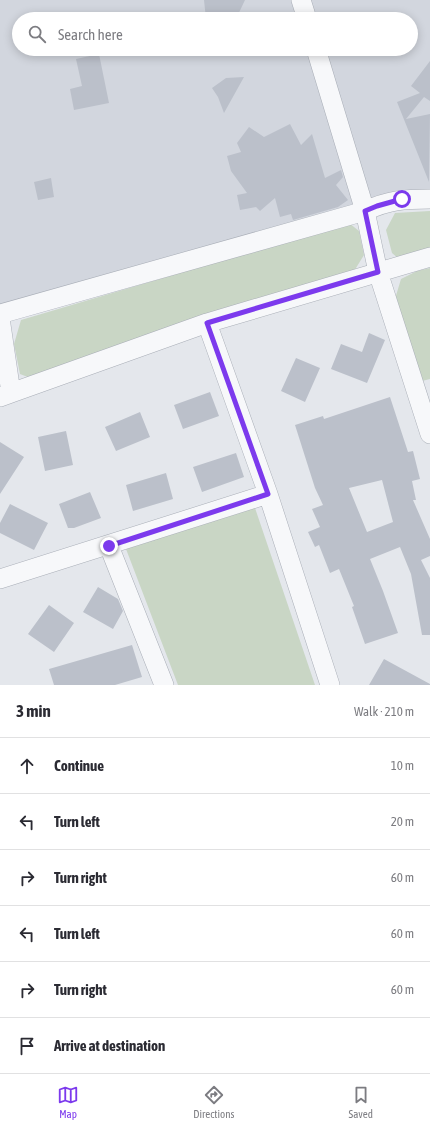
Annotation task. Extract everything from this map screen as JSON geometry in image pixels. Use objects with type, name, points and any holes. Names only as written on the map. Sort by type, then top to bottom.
[{"type":"street","points":[[301,0],[305,12]]},
{"type":"street","points":[[318,56],[365,211],[378,272],[430,434]]},
{"type":"street","points":[[0,314],[365,211],[402,199],[430,199]]},
{"type":"street","points":[[0,318],[5,395],[207,323],[430,257]]},
{"type":"street","points":[[207,323],[268,494],[330,685]]},
{"type":"street","points":[[0,579],[109,546],[268,494]]},
{"type":"street","points":[[109,546],[164,685]]},
{"type":"shaded area","points":[[0,0],[430,0],[430,196],[0,313]]},
{"type":"green space","points":[[430,211],[430,252],[399,259],[392,253],[386,230],[395,213]]},
{"type":"green space","points":[[349,223],[359,231],[364,255],[351,276],[33,379],[20,374],[14,344],[21,320]]},
{"type":"green space","points":[[430,268],[430,379],[422,381],[395,299],[401,279],[417,271]]},
{"type":"green space","points":[[255,508],[315,685],[178,685],[126,549]]},
{"type":"building","points":[[204,0],[245,0],[239,12],[205,12]]},
{"type":"building","points":[[90,56],[99,56],[109,103],[74,110],[70,89],[82,86],[76,59]]},
{"type":"building","points":[[430,61],[430,101],[424,97],[406,119],[430,114],[429,182],[397,102],[420,93],[411,86]]},
{"type":"building","points":[[244,77],[224,113],[218,97],[212,88],[226,78]]},
{"type":"building","points":[[290,124],[301,145],[312,134],[325,178],[341,170],[343,177],[336,185],[348,200],[338,207],[293,220],[291,214],[280,217],[275,198],[260,211],[256,207],[240,210],[237,195],[247,193],[231,171],[227,156],[241,152],[237,143],[249,127],[264,137]]},
{"type":"building","points":[[51,178],[54,197],[38,200],[34,182]]},
{"type":"building","points":[[369,333],[385,340],[367,383],[331,369],[341,344],[362,352]]},
{"type":"building","points":[[296,358],[320,368],[305,402],[281,391]]},
{"type":"building","points":[[210,392],[219,416],[183,429],[174,405]]},
{"type":"building","points":[[390,397],[408,452],[413,451],[420,479],[412,481],[416,500],[413,500],[430,539],[430,556],[421,560],[430,578],[430,635],[422,635],[411,574],[400,547],[370,559],[398,633],[365,644],[352,607],[354,606],[339,569],[330,573],[319,545],[315,547],[308,532],[320,527],[312,509],[323,505],[315,488],[295,425],[323,416],[324,419]],"holes":[[[382,480],[393,522],[367,532],[349,488]]]},
{"type":"building","points":[[140,412],[150,437],[116,451],[105,427]]},
{"type":"building","points":[[66,431],[73,465],[45,471],[38,437]]},
{"type":"building","points":[[0,442],[24,457],[0,494]]},
{"type":"building","points":[[236,453],[244,477],[202,492],[193,467]]},
{"type":"building","points":[[166,473],[173,499],[133,511],[126,485]]},
{"type":"building","points":[[90,492],[101,518],[74,528],[68,528],[59,504]]},
{"type":"building","points":[[10,504],[48,523],[34,550],[0,533],[0,523]]},
{"type":"building","points":[[98,587],[118,599],[123,611],[113,629],[83,612]]},
{"type":"building","points":[[49,605],[74,623],[54,652],[28,634]]},
{"type":"building","points":[[132,645],[142,677],[115,685],[54,685],[49,669]]},
{"type":"building","points":[[384,659],[430,684],[430,685],[369,685]]},
{"type":"route","points":[[109,546],[268,494],[207,323],[378,272],[365,211],[402,199]]}]
